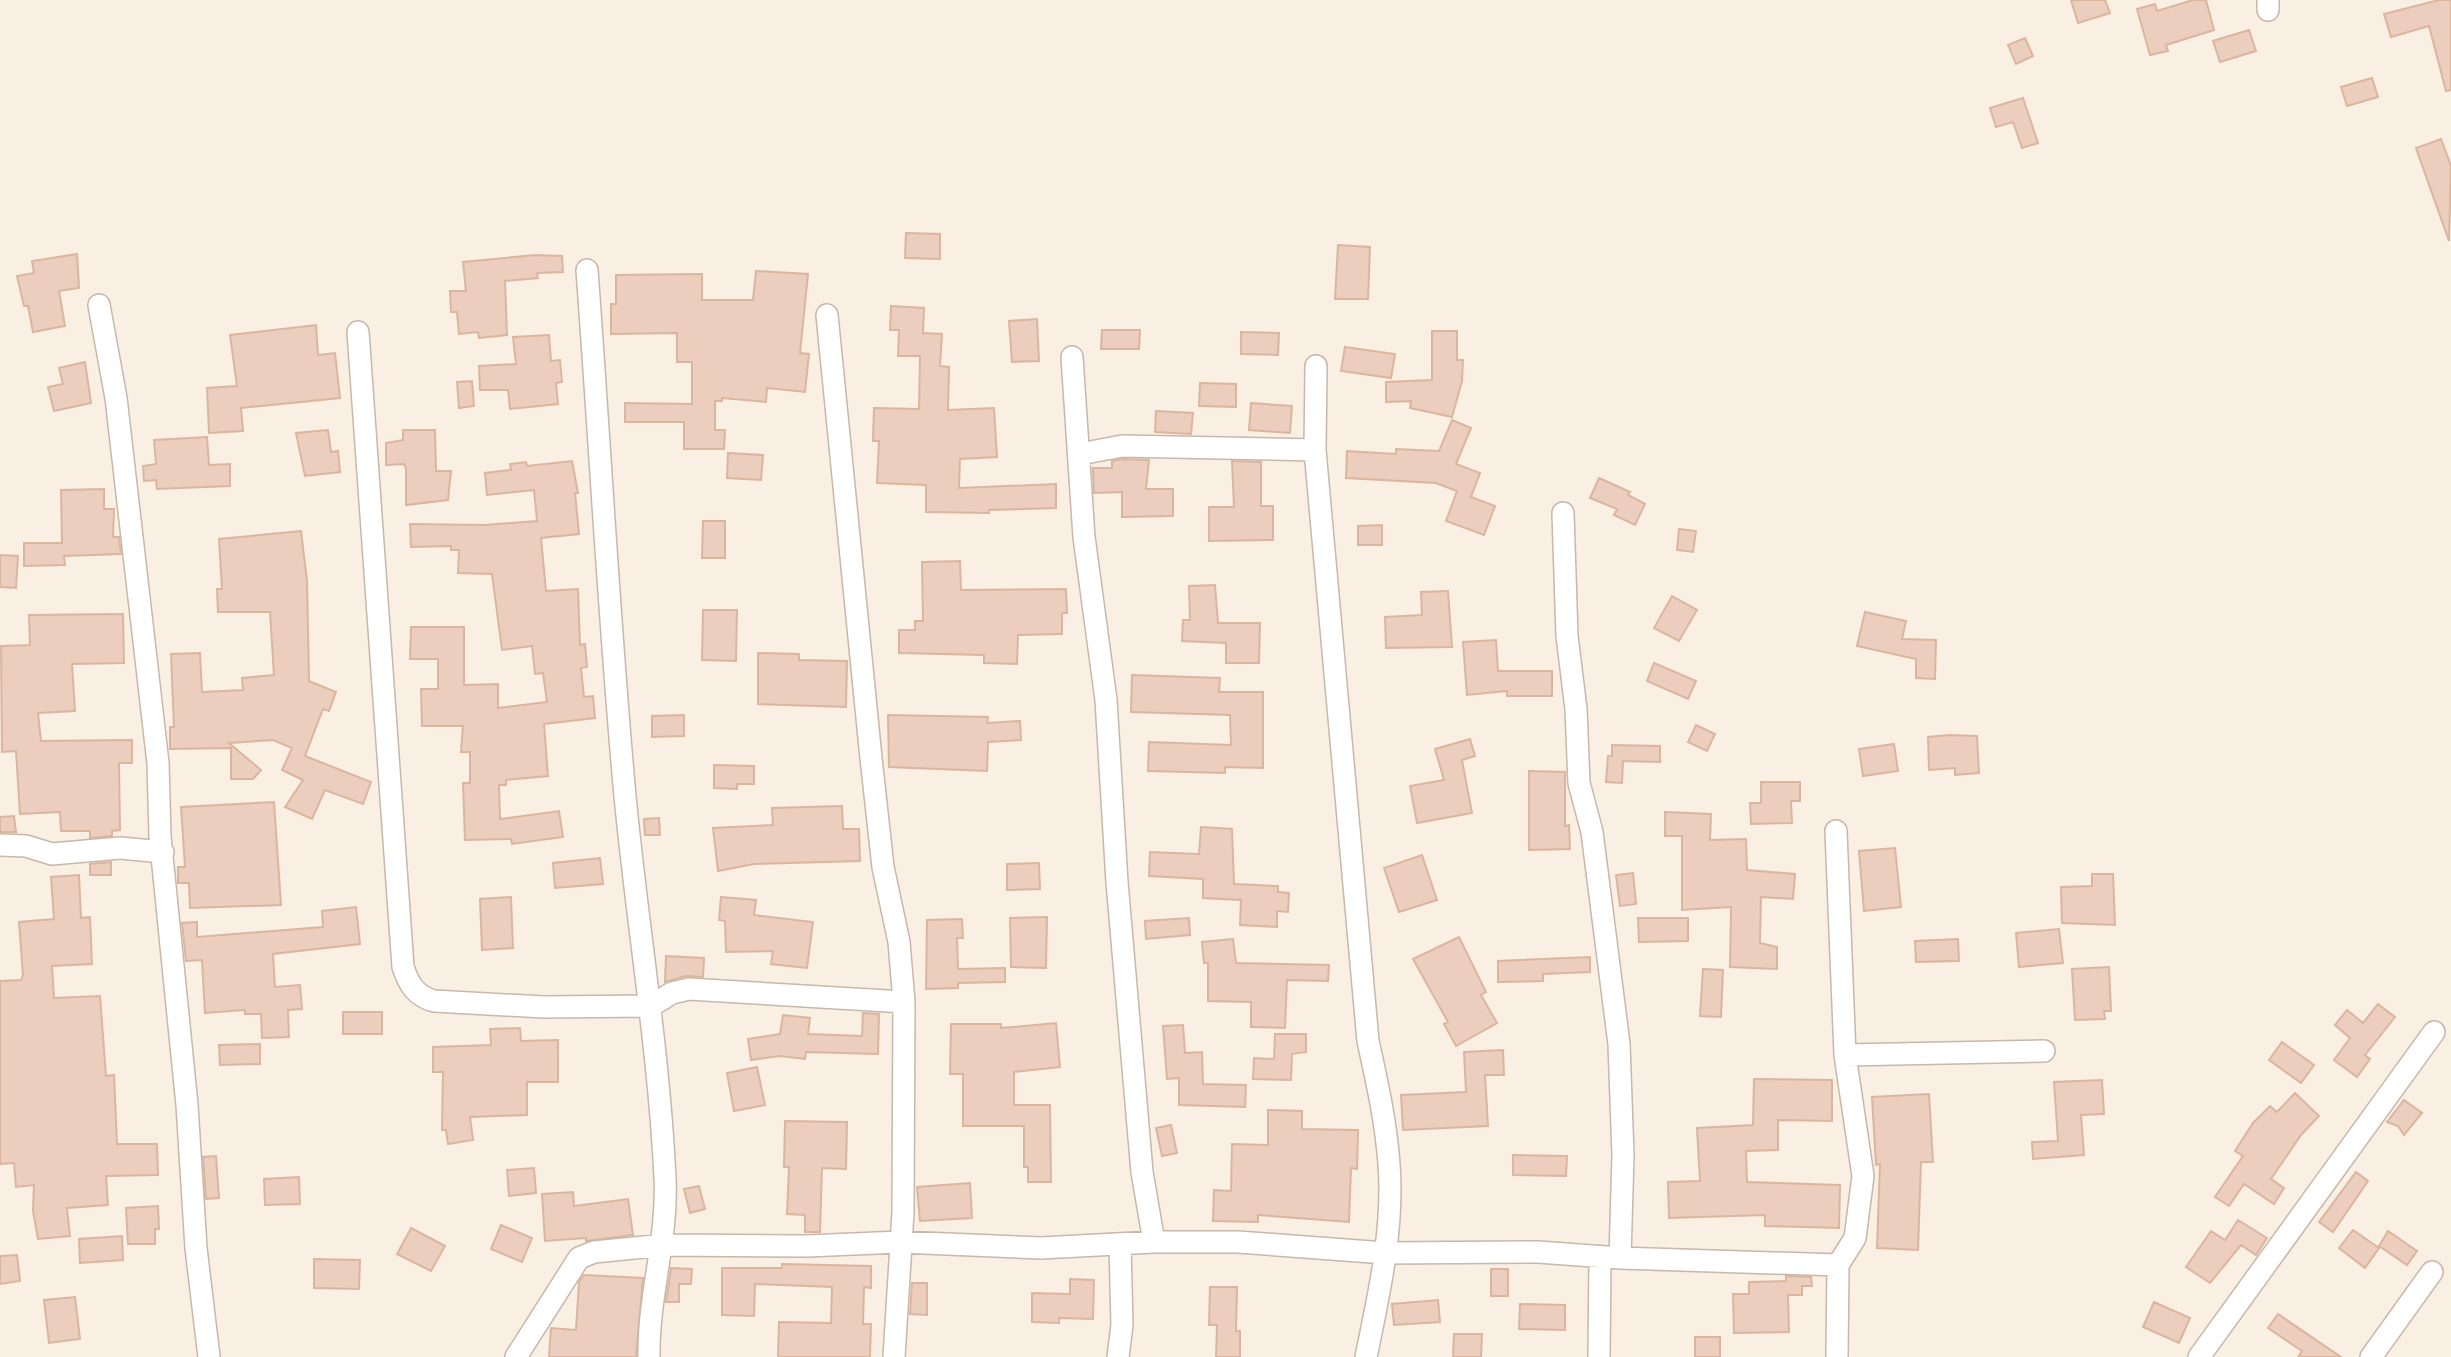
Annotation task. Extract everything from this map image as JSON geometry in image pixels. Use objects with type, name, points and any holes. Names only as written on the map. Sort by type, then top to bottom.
[{"type":"street","points":[[587,270],[625,797],[651,1006],[665,1180],[664,1245],[656,1265],[649,1357]]},
{"type":"street","points":[[99,305],[121,438],[159,763],[163,852],[187,1105],[196,1248],[209,1357]]},
{"type":"street","points":[[827,315],[883,867],[899,942],[904,1002],[900,1242],[894,1357]]},
{"type":"street","points":[[358,332],[403,967],[408,980],[423,998],[434,1001],[544,1007],[651,1006],[672,993],[689,989],[904,1002]]},
{"type":"street","points":[[1072,357],[1084,537],[1106,700],[1116,882],[1142,1172],[1154,1242]]},
{"type":"street","points":[[1316,366],[1315,450],[1368,1041],[1381,1099],[1389,1166],[1385,1253],[1366,1357]]},
{"type":"street","points":[[1080,454],[1122,446],[1315,450]]},
{"type":"street","points":[[1563,513],[1567,636],[1576,709],[1579,783],[1592,832],[1619,1044],[1623,1155],[1598,1357]]},
{"type":"street","points":[[1836,831],[1845,1055],[1863,1176],[1855,1238],[1838,1265],[1837,1357]]},
{"type":"street","points":[[0,845],[26,846],[52,854],[120,848],[163,852]]},
{"type":"street","points":[[2199,1357],[2434,1032]]},
{"type":"street","points":[[1845,1055],[2045,1051]]},
{"type":"street","points":[[516,1357],[579,1258],[594,1252],[664,1245],[807,1246],[900,1242],[1041,1248],[1154,1242],[1238,1242],[1385,1253],[1538,1252],[1838,1265]]},
{"type":"street","points":[[1118,1357],[1122,1325],[1120,1245]]},
{"type":"street","points":[[2371,1357],[2432,1272]]},
{"type":"building","points":[[2071,0],[2105,0],[2110,13],[2078,23]]},
{"type":"building","points":[[2193,0],[2206,0],[2214,30],[2166,45],[2168,51],[2150,55],[2137,9],[2155,4],[2157,11]]},
{"type":"building","points":[[2439,0],[2451,0],[2451,90],[2446,91],[2429,26],[2391,37],[2384,14]]},
{"type":"building","points":[[2249,30],[2256,51],[2220,62],[2213,41]]},
{"type":"building","points":[[2025,38],[2033,56],[2016,64],[2008,45]]},
{"type":"building","points":[[2372,78],[2378,97],[2347,106],[2341,87]]},
{"type":"building","points":[[2023,98],[2038,143],[2022,148],[2013,122],[1996,127],[1990,108]]},
{"type":"building","points":[[2441,139],[2451,166],[2449,241],[2416,148]]},
{"type":"building","points":[[906,233],[940,234],[940,259],[905,258]]},
{"type":"building","points":[[1338,245],[1370,247],[1368,299],[1335,299]]},
{"type":"building","points":[[77,254],[79,288],[59,291],[65,326],[33,332],[28,306],[24,306],[17,276],[34,273],[32,261]]},
{"type":"building","points":[[535,255],[562,256],[563,272],[537,273],[538,278],[505,281],[507,335],[479,338],[478,332],[459,334],[457,312],[451,312],[450,291],[466,291],[463,262]]},
{"type":"building","points":[[756,271],[808,274],[800,353],[809,354],[805,392],[767,388],[766,402],[722,398],[722,401],[715,401],[715,430],[725,430],[724,449],[684,449],[684,422],[625,422],[625,403],[692,404],[692,362],[677,362],[677,333],[611,334],[611,304],[616,304],[616,275],[702,274],[702,300],[753,300]]},
{"type":"building","points":[[891,306],[924,308],[923,333],[942,334],[940,366],[949,367],[948,410],[994,408],[997,457],[960,459],[959,488],[1056,484],[1056,508],[989,510],[989,513],[926,512],[926,485],[877,483],[879,441],[873,441],[874,408],[919,409],[920,356],[898,356],[899,330],[890,330]]},
{"type":"building","points":[[1037,319],[1039,361],[1012,362],[1009,321]]},
{"type":"building","points":[[316,325],[318,355],[335,353],[340,398],[241,408],[243,431],[209,433],[207,388],[237,386],[230,335]]},
{"type":"building","points":[[1102,330],[1140,330],[1139,349],[1101,349]]},
{"type":"building","points":[[1432,331],[1457,331],[1457,360],[1463,360],[1462,381],[1452,417],[1410,408],[1411,401],[1386,402],[1386,382],[1432,380]]},
{"type":"building","points":[[1241,332],[1279,333],[1278,355],[1241,354]]},
{"type":"building","points":[[549,335],[551,361],[560,360],[562,382],[556,383],[558,404],[510,409],[508,390],[480,390],[479,366],[516,364],[513,337]]},
{"type":"building","points":[[1345,347],[1395,354],[1391,378],[1341,371]]},
{"type":"building","points":[[85,362],[91,403],[54,411],[48,387],[63,384],[59,368]]},
{"type":"building","points":[[472,381],[474,406],[459,408],[457,382]]},
{"type":"building","points":[[1200,383],[1236,384],[1236,407],[1199,406]]},
{"type":"building","points":[[1251,403],[1292,406],[1290,433],[1249,430]]},
{"type":"building","points":[[1156,411],[1193,413],[1191,434],[1155,432]]},
{"type":"building","points":[[1452,420],[1471,428],[1456,464],[1480,473],[1471,497],[1495,506],[1484,535],[1446,521],[1457,491],[1436,483],[1346,478],[1347,451],[1396,454],[1396,449],[1439,451]]},
{"type":"building","points":[[328,430],[331,452],[338,451],[340,472],[305,476],[296,433]]},
{"type":"building","points":[[403,430],[435,430],[436,471],[451,471],[448,500],[406,505],[404,464],[386,465],[386,443],[403,440]]},
{"type":"building","points":[[207,437],[209,465],[230,464],[230,486],[157,489],[156,480],[144,481],[143,466],[156,464],[154,440]]},
{"type":"building","points":[[728,453],[763,455],[761,480],[727,478]]},
{"type":"building","points":[[1149,460],[1146,489],[1173,489],[1173,516],[1122,517],[1122,492],[1094,493],[1093,468],[1112,468],[1112,461]]},
{"type":"building","points":[[572,461],[578,493],[575,493],[579,534],[541,538],[546,591],[578,589],[580,645],[585,644],[587,667],[581,668],[584,697],[593,696],[595,718],[544,724],[548,776],[506,780],[506,785],[499,785],[500,819],[559,811],[563,837],[512,844],[511,839],[465,840],[463,783],[470,783],[470,752],[461,752],[463,726],[422,726],[421,689],[438,689],[438,659],[410,659],[411,627],[464,627],[464,685],[498,684],[498,708],[547,702],[543,673],[535,674],[532,646],[502,650],[492,574],[458,573],[459,550],[451,550],[451,546],[411,547],[410,524],[484,525],[537,521],[534,490],[487,495],[485,473],[511,470],[510,464],[526,462],[527,466]]},
{"type":"building","points":[[1232,461],[1261,462],[1261,506],[1273,506],[1273,540],[1209,541],[1209,507],[1234,507]]},
{"type":"building","points":[[1599,478],[1630,492],[1628,495],[1645,504],[1635,525],[1614,515],[1617,509],[1590,498]]},
{"type":"building","points":[[104,489],[104,509],[114,509],[113,537],[119,537],[121,554],[64,556],[65,565],[24,566],[24,543],[62,543],[61,490]]},
{"type":"building","points":[[703,521],[725,521],[725,558],[702,558]]},
{"type":"building","points":[[1382,525],[1382,545],[1358,545],[1358,526]]},
{"type":"building","points":[[1679,529],[1696,531],[1693,552],[1677,550]]},
{"type":"building","points":[[301,531],[307,581],[309,681],[336,692],[329,711],[323,709],[305,756],[371,782],[363,804],[325,790],[312,819],[285,807],[303,780],[282,770],[292,748],[273,740],[229,743],[261,770],[253,779],[231,779],[231,748],[170,749],[170,727],[174,727],[171,654],[200,653],[202,692],[243,690],[242,678],[274,675],[270,612],[218,612],[217,589],[222,589],[219,539]]},
{"type":"building","points":[[0,555],[18,556],[16,588],[0,587]]},
{"type":"building","points":[[960,561],[961,590],[1066,589],[1067,613],[1062,613],[1062,634],[1018,635],[1017,664],[984,663],[984,655],[899,653],[899,630],[915,630],[915,621],[923,621],[922,562]]},
{"type":"building","points":[[1215,585],[1218,623],[1260,623],[1259,663],[1226,663],[1226,643],[1182,641],[1183,620],[1190,620],[1189,586]]},
{"type":"building","points":[[1448,591],[1452,647],[1386,648],[1385,617],[1422,615],[1421,592]]},
{"type":"building","points":[[1672,596],[1697,610],[1679,641],[1654,628]]},
{"type":"building","points":[[703,610],[737,610],[736,661],[702,660]]},
{"type":"building","points":[[1865,612],[1906,621],[1902,639],[1936,640],[1935,679],[1916,678],[1916,659],[1857,646]]},
{"type":"building","points":[[123,614],[124,663],[72,664],[75,711],[38,713],[41,741],[132,740],[132,763],[119,763],[120,830],[112,831],[112,836],[90,838],[90,831],[61,831],[60,812],[20,814],[16,751],[2,752],[1,646],[30,645],[29,615]]},
{"type":"building","points":[[1496,640],[1498,671],[1552,671],[1552,696],[1507,696],[1507,691],[1467,695],[1463,642]]},
{"type":"building","points":[[758,653],[799,654],[799,660],[847,661],[846,707],[758,704]]},
{"type":"building","points":[[1654,663],[1696,681],[1688,699],[1647,681]]},
{"type":"building","points":[[1132,675],[1220,678],[1219,692],[1263,692],[1263,768],[1225,767],[1225,773],[1148,771],[1149,742],[1231,745],[1230,715],[1131,712]]},
{"type":"building","points":[[684,715],[684,736],[652,737],[652,716]]},
{"type":"building","points":[[888,715],[988,717],[987,723],[1020,721],[1021,740],[988,742],[987,771],[889,767]]},
{"type":"building","points":[[1696,725],[1715,734],[1707,751],[1688,742]]},
{"type":"building","points":[[1977,736],[1979,773],[1955,775],[1955,768],[1929,770],[1928,737]]},
{"type":"building","points":[[1470,739],[1475,756],[1462,760],[1472,813],[1417,823],[1410,786],[1444,780],[1435,749]]},
{"type":"building","points":[[1894,744],[1898,771],[1863,776],[1859,749]]},
{"type":"building","points":[[1612,745],[1660,746],[1660,762],[1623,761],[1622,783],[1606,782],[1608,756],[1612,756]]},
{"type":"building","points":[[714,765],[754,766],[754,784],[737,784],[737,789],[714,788]]},
{"type":"building","points":[[1529,771],[1565,772],[1565,826],[1569,825],[1570,849],[1529,850]]},
{"type":"building","points":[[1761,782],[1800,782],[1800,801],[1791,801],[1792,823],[1751,824],[1750,803],[1761,803]]},
{"type":"building","points":[[274,802],[281,905],[190,908],[189,883],[178,883],[178,867],[185,867],[181,807]]},
{"type":"building","points":[[842,806],[843,829],[859,829],[860,861],[754,864],[718,871],[713,828],[773,825],[772,808]]},
{"type":"building","points":[[1665,812],[1711,814],[1710,840],[1746,839],[1747,870],[1795,874],[1793,899],[1761,897],[1760,943],[1777,947],[1777,969],[1730,967],[1731,907],[1682,910],[1682,836],[1665,836]]},
{"type":"building","points":[[14,816],[16,832],[0,832],[0,817]]},
{"type":"building","points":[[659,818],[660,835],[645,835],[644,819]]},
{"type":"building","points":[[1201,827],[1232,829],[1234,884],[1278,886],[1278,892],[1289,893],[1288,912],[1277,911],[1277,927],[1240,925],[1241,900],[1203,898],[1203,879],[1149,876],[1150,852],[1199,854]]},
{"type":"building","points":[[1895,848],[1901,907],[1864,911],[1859,851]]},
{"type":"building","points":[[1422,855],[1437,900],[1399,912],[1384,868]]},
{"type":"building","points":[[600,858],[603,884],[555,888],[553,863]]},
{"type":"building","points":[[111,862],[111,875],[90,875],[90,864]]},
{"type":"building","points":[[1039,863],[1040,889],[1007,890],[1007,864]]},
{"type":"building","points":[[1633,873],[1636,904],[1620,906],[1616,875]]},
{"type":"building","points":[[2092,874],[2113,874],[2115,925],[2062,923],[2061,887],[2092,886]]},
{"type":"building","points":[[79,875],[81,918],[90,917],[92,964],[52,966],[54,998],[100,996],[106,1076],[114,1075],[117,1144],[157,1144],[158,1175],[106,1176],[108,1205],[67,1208],[70,1236],[38,1239],[33,1211],[34,1185],[16,1187],[14,1163],[0,1164],[0,981],[21,980],[23,975],[19,922],[54,919],[51,877]]},
{"type":"building","points":[[511,897],[513,948],[482,950],[480,899]]},
{"type":"building","points":[[721,897],[756,900],[754,915],[813,922],[807,968],[771,964],[773,951],[726,952],[725,921],[719,920]]},
{"type":"building","points":[[356,907],[360,944],[273,954],[275,987],[300,985],[302,1009],[288,1010],[289,1037],[262,1038],[261,1014],[245,1014],[245,1010],[205,1013],[202,960],[186,961],[182,923],[197,922],[197,937],[323,927],[322,911]]},
{"type":"building","points":[[1047,917],[1046,968],[1011,967],[1010,918]]},
{"type":"building","points":[[1189,918],[1190,935],[1146,939],[1145,921]]},
{"type":"building","points":[[1638,918],[1688,918],[1688,941],[1639,942]]},
{"type":"building","points":[[962,919],[963,938],[957,938],[958,969],[1005,968],[1005,982],[958,983],[958,988],[926,989],[927,920]]},
{"type":"building","points":[[2059,929],[2063,963],[2019,967],[2016,933]]},
{"type":"building","points":[[1459,937],[1486,992],[1481,995],[1497,1023],[1456,1046],[1444,1024],[1448,1022],[1413,959]]},
{"type":"building","points":[[1233,939],[1236,963],[1329,965],[1328,981],[1287,980],[1285,1028],[1251,1027],[1251,1002],[1208,1001],[1208,963],[1204,963],[1202,942]]},
{"type":"building","points":[[1958,939],[1959,961],[1916,962],[1915,941]]},
{"type":"building","points":[[666,956],[704,958],[703,977],[686,976],[665,982]]},
{"type":"building","points":[[1590,957],[1590,972],[1543,974],[1543,981],[1498,982],[1498,961]]},
{"type":"building","points":[[2109,967],[2111,1011],[2104,1011],[2105,1019],[2075,1020],[2072,969]]},
{"type":"building","points":[[1703,969],[1723,970],[1721,1017],[1700,1016]]},
{"type":"building","points":[[2378,1004],[2395,1017],[2365,1055],[2370,1059],[2357,1077],[2334,1060],[2350,1038],[2335,1025],[2347,1010],[2363,1023]]},
{"type":"building","points":[[343,1012],[382,1012],[382,1034],[343,1034]]},
{"type":"building","points":[[863,1013],[879,1014],[878,1054],[806,1052],[805,1059],[779,1056],[751,1060],[748,1039],[780,1034],[783,1015],[810,1018],[808,1034],[862,1036]]},
{"type":"building","points":[[1056,1023],[1060,1067],[1014,1072],[1014,1105],[1050,1105],[1051,1182],[1028,1182],[1028,1167],[1024,1167],[1024,1126],[963,1126],[963,1074],[950,1074],[951,1024],[1001,1024],[1001,1028]]},
{"type":"building","points":[[1183,1025],[1185,1053],[1202,1052],[1203,1084],[1246,1085],[1245,1107],[1179,1105],[1179,1078],[1167,1079],[1163,1026]]},
{"type":"building","points":[[520,1028],[521,1041],[558,1040],[558,1082],[527,1082],[527,1115],[470,1117],[473,1140],[448,1144],[446,1130],[442,1130],[443,1072],[433,1072],[433,1047],[491,1045],[490,1029]]},
{"type":"building","points":[[1275,1034],[1306,1034],[1306,1052],[1292,1054],[1291,1080],[1253,1079],[1254,1058],[1274,1059]]},
{"type":"building","points":[[2282,1042],[2314,1065],[2301,1083],[2269,1060]]},
{"type":"building","points":[[260,1044],[260,1064],[220,1065],[219,1045]]},
{"type":"building","points":[[1503,1050],[1504,1075],[1485,1075],[1488,1126],[1403,1130],[1401,1095],[1466,1092],[1464,1052]]},
{"type":"building","points":[[757,1067],[765,1105],[734,1111],[727,1073]]},
{"type":"building","points":[[1754,1079],[1832,1080],[1832,1121],[1778,1120],[1778,1150],[1746,1151],[1747,1182],[1840,1185],[1839,1228],[1765,1226],[1765,1215],[1669,1218],[1668,1182],[1700,1181],[1697,1128],[1753,1125]]},
{"type":"building","points":[[2102,1080],[2104,1114],[2081,1115],[2084,1155],[2033,1159],[2032,1142],[2058,1141],[2054,1082]]},
{"type":"building","points":[[2295,1093],[2319,1116],[2301,1135],[2271,1179],[2284,1188],[2274,1204],[2244,1184],[2229,1206],[2215,1197],[2243,1156],[2235,1151],[2253,1123],[2270,1106],[2277,1112]]},
{"type":"building","points":[[1929,1094],[1933,1162],[1921,1162],[1918,1250],[1877,1248],[1880,1164],[1876,1165],[1872,1097]]},
{"type":"building","points":[[2404,1100],[2422,1113],[2404,1135],[2398,1126],[2387,1122]]},
{"type":"building","points":[[1268,1110],[1302,1111],[1302,1129],[1358,1130],[1357,1169],[1351,1168],[1349,1222],[1258,1215],[1258,1222],[1213,1221],[1214,1190],[1231,1191],[1232,1144],[1268,1145]]},
{"type":"building","points":[[785,1121],[847,1122],[846,1169],[822,1168],[820,1232],[805,1232],[805,1215],[787,1214],[789,1167],[784,1167]]},
{"type":"building","points":[[1171,1125],[1177,1153],[1162,1156],[1156,1128]]},
{"type":"building","points":[[1513,1155],[1567,1156],[1566,1176],[1513,1175]]},
{"type":"building","points":[[216,1156],[219,1198],[206,1199],[203,1157]]},
{"type":"building","points":[[534,1168],[536,1193],[509,1196],[507,1170]]},
{"type":"building","points":[[2356,1172],[2368,1181],[2333,1232],[2319,1222]]},
{"type":"building","points":[[299,1177],[300,1204],[265,1205],[264,1179]]},
{"type":"building","points":[[970,1183],[972,1218],[920,1221],[917,1187]]},
{"type":"building","points":[[699,1186],[705,1209],[690,1213],[684,1189]]},
{"type":"building","points":[[573,1192],[574,1206],[628,1199],[633,1235],[586,1241],[586,1238],[545,1241],[542,1194]]},
{"type":"building","points":[[158,1206],[159,1229],[155,1229],[155,1244],[128,1244],[126,1208]]},
{"type":"building","points":[[2238,1220],[2267,1238],[2256,1255],[2241,1245],[2210,1283],[2186,1267],[2211,1231],[2225,1240]]},
{"type":"building","points":[[501,1225],[532,1238],[522,1262],[491,1249]]},
{"type":"building","points":[[411,1228],[445,1246],[431,1271],[397,1254]]},
{"type":"building","points":[[2353,1230],[2379,1248],[2365,1268],[2339,1248]]},
{"type":"building","points":[[2388,1231],[2417,1251],[2407,1265],[2379,1246]]},
{"type":"building","points":[[122,1236],[123,1260],[80,1263],[79,1239]]},
{"type":"building","points":[[17,1255],[20,1281],[0,1284],[0,1256]]},
{"type":"building","points":[[314,1259],[360,1260],[359,1289],[314,1288]]},
{"type":"building","points":[[782,1264],[871,1266],[871,1288],[864,1287],[863,1324],[871,1324],[870,1357],[778,1357],[779,1322],[831,1323],[832,1287],[755,1284],[754,1316],[722,1315],[722,1268],[782,1268]]},
{"type":"building","points":[[671,1268],[692,1269],[691,1284],[679,1284],[679,1302],[666,1302]]},
{"type":"building","points":[[1491,1269],[1508,1269],[1508,1296],[1491,1296]]},
{"type":"building","points":[[584,1275],[643,1278],[636,1357],[549,1357],[551,1328],[576,1330],[579,1282]]},
{"type":"building","points":[[1786,1276],[1811,1277],[1812,1286],[1802,1286],[1802,1295],[1788,1295],[1789,1332],[1734,1333],[1733,1294],[1749,1294],[1749,1282],[1786,1281]]},
{"type":"building","points":[[1070,1279],[1094,1280],[1093,1319],[1059,1318],[1059,1323],[1032,1322],[1032,1293],[1070,1294]]},
{"type":"building","points":[[912,1283],[927,1283],[927,1315],[910,1314]]},
{"type":"building","points":[[1210,1287],[1237,1287],[1236,1331],[1240,1331],[1240,1357],[1216,1357],[1217,1325],[1209,1325]]},
{"type":"building","points":[[75,1297],[80,1339],[49,1343],[44,1300]]},
{"type":"building","points":[[1438,1300],[1440,1322],[1394,1325],[1392,1304]]},
{"type":"building","points":[[2154,1302],[2190,1318],[2179,1343],[2143,1327]]},
{"type":"building","points":[[1520,1304],[1565,1305],[1565,1330],[1519,1329]]},
{"type":"building","points":[[2278,1314],[2341,1357],[2298,1357],[2302,1351],[2268,1328]]},
{"type":"building","points":[[1454,1334],[1482,1334],[1481,1357],[1453,1357]]},
{"type":"building","points":[[1695,1337],[1720,1337],[1720,1357],[1695,1357]]}]
